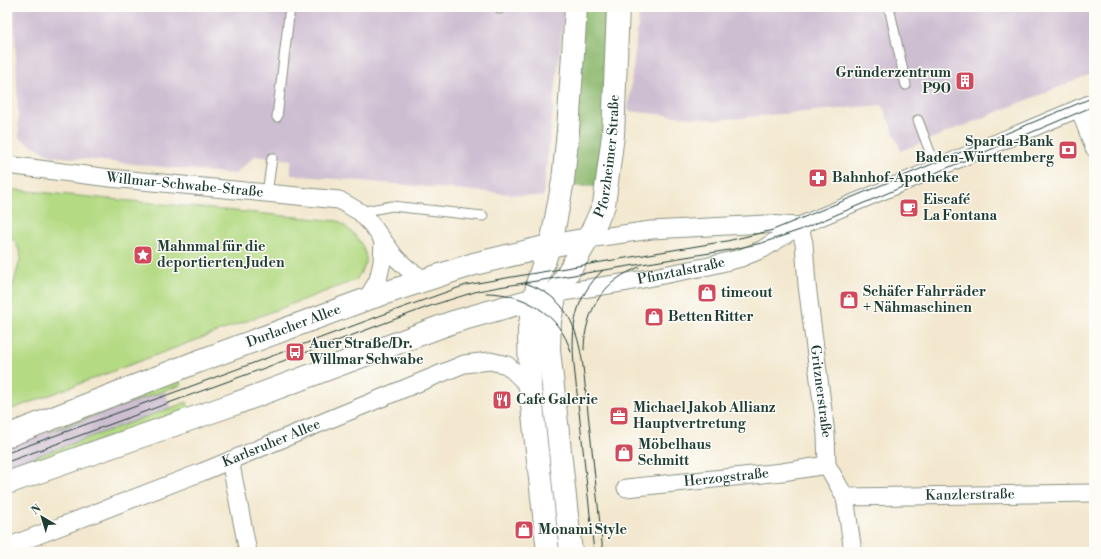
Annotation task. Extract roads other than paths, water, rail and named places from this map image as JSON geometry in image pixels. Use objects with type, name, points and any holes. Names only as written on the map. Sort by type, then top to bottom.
[{"type":"main road","points":[[548,552],[530,387],[529,330],[541,272],[553,234],[564,181],[576,7]]},
{"type":"main road","name":"Pforzheimer Straße","points":[[571,552],[549,350],[550,320],[556,293],[588,239],[604,205],[613,135],[618,7]]},
{"type":"main road","name":"Durlacher Allee","points":[[7,436],[211,357],[367,299],[474,264],[549,246],[588,239]]},
{"type":"main road","points":[[7,482],[237,403],[453,322],[556,293]]},
{"type":"street","name":"Pfinztalstraße","points":[[556,293],[628,282],[741,258],[763,249],[799,226],[1086,105]]},
{"type":"street","points":[[1086,105],[1094,148]]},
{"type":"street","name":"Willmar-Schwabe-Straße","points":[[7,165],[110,178],[339,200],[360,212],[372,225],[396,258],[409,270],[425,280]]},
{"type":"street","name":"Pfinztalstraße","points":[[588,239],[651,230],[766,224],[799,226]]},
{"type":"street","name":"Gritznerstraße","points":[[799,226],[804,243],[807,285],[826,434],[827,466],[846,497],[853,552]]},
{"type":"street","points":[[367,299],[378,280],[382,262],[383,240]]},
{"type":"street","name":"Karlsruher Allee","points":[[7,547],[230,460],[464,364],[490,361],[507,365],[530,387]]},
{"type":"street","points":[[230,460],[248,552]]},
{"type":"street","name":"Herzogstraße","points":[[626,488],[827,466]]},
{"type":"street","name":"Kanzlerstraße","points":[[846,497],[1094,492]]},
{"type":"lane","points":[[277,117],[290,7]]},
{"type":"lane","points":[[889,7],[906,85]]},
{"type":"lane","points":[[918,120],[936,168]]},
{"type":"lane","points":[[267,194],[272,158]]},
{"type":"lane","points":[[360,212],[392,206],[483,216]]},
{"type":"tram line","points":[[7,453],[466,285],[727,241],[773,230],[1094,97]]},
{"type":"tram line","points":[[7,462],[433,305],[478,291],[729,250],[762,243],[800,230],[1094,106]]},
{"type":"tram line","points":[[584,350],[586,330],[592,310],[597,301],[609,286],[617,279],[639,267]]},
{"type":"tram line","points":[[594,552],[574,365],[573,338],[576,314],[580,302],[593,281],[603,270]]},
{"type":"tram line","points":[[525,283],[551,296],[560,305],[568,315],[577,338],[583,366],[603,552]]},
{"type":"tram line","points":[[486,293],[514,297],[539,308],[558,327],[566,339],[571,352]]},
{"type":"place","name":"Gründerzentrum P90","points":[[965,81]]},
{"type":"place","name":"Sparda-Bank Baden-Württemberg","points":[[1068,150]]},
{"type":"place","name":"Bahnhof-Apotheke","points":[[818,178]]},
{"type":"place","name":"Eiscafé La Fontana","points":[[909,208]]},
{"type":"place","name":"Mahnmal für die deportierten Juden","points":[[143,255]]},
{"type":"place","name":"timeout","points":[[707,293]]},
{"type":"place","name":"Schäfer Fahrräder + Nähmaschinen","points":[[849,300]]},
{"type":"place","name":"Betten Ritter","points":[[654,317]]},
{"type":"place","name":"Auer Straße/Dr. Willmar Schwabe","points":[[295,352]]},
{"type":"place","name":"Cafe Galerie","points":[[502,400]]},
{"type":"place","name":"Michael Jakob Allianz Hauptvertretung","points":[[619,416]]},
{"type":"place","name":"Möbelhaus Schmitt","points":[[624,453]]},
{"type":"place","name":"Monami Style","points":[[524,530]]}]
